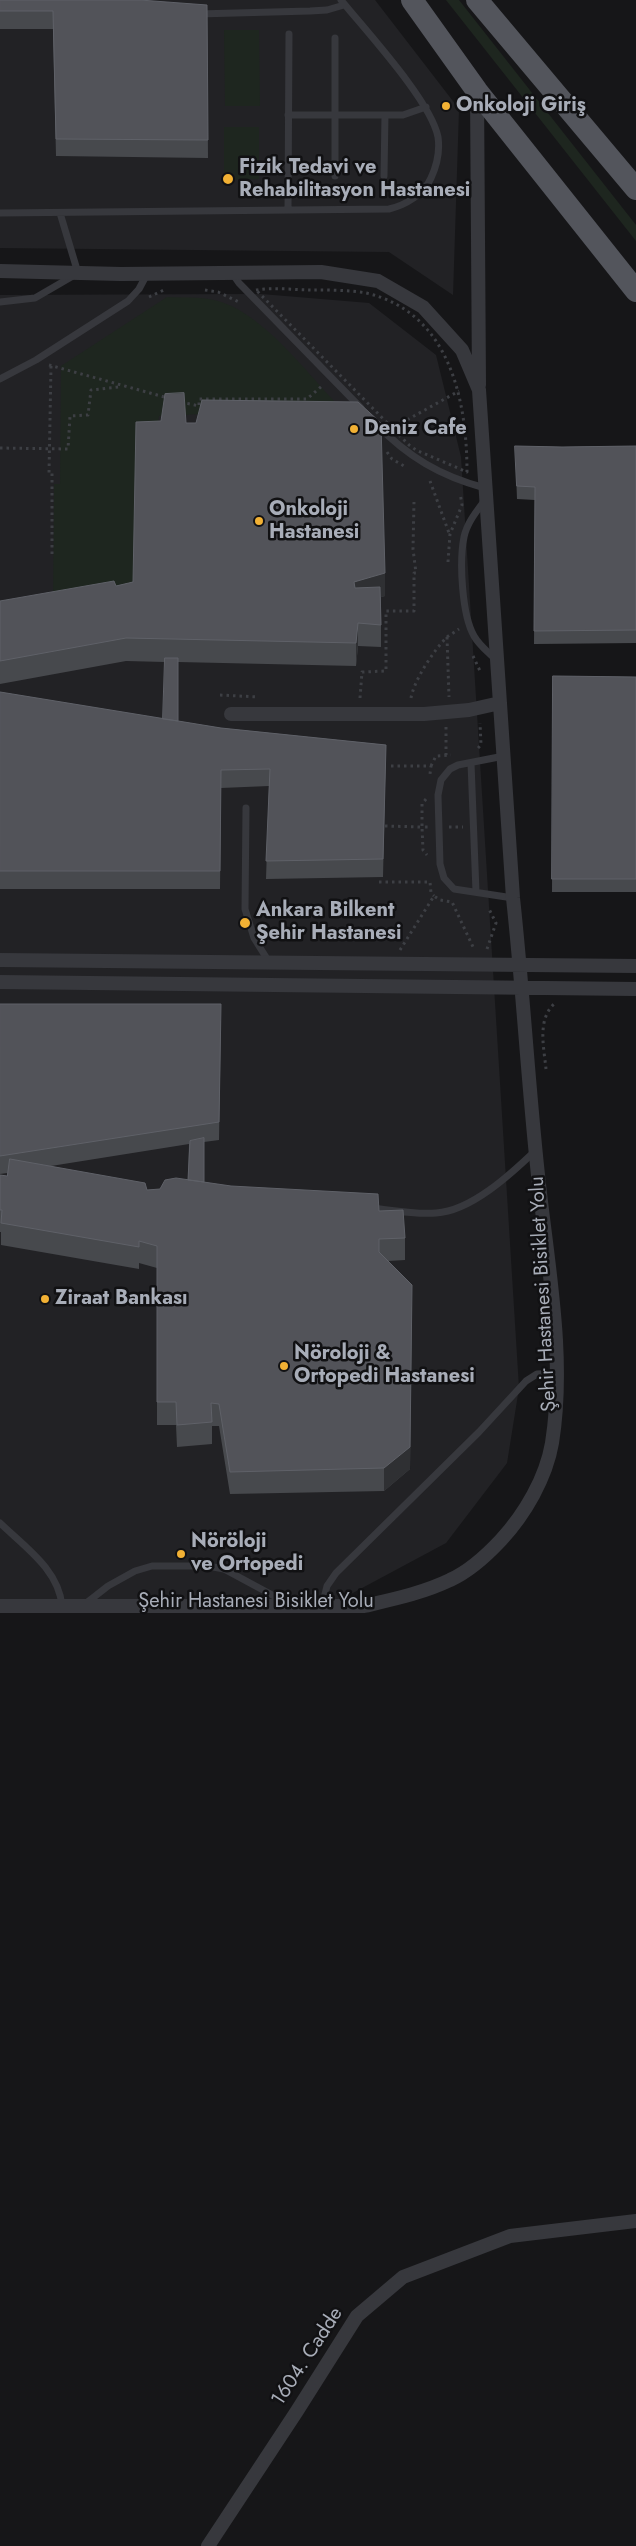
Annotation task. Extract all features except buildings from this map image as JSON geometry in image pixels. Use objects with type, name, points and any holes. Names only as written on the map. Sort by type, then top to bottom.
[{"type":"main road","points":[[412,0],[477,91],[636,291]]},
{"type":"main road","points":[[477,0],[636,189]]},
{"type":"main road","points":[[484,0],[513,42]]},
{"type":"street","points":[[0,1606],[364,1606],[410,1595],[452,1580],[486,1556],[514,1526],[536,1489],[551,1445],[558,1373],[535,1150],[522,989],[522,966],[513,898],[478,390],[477,91]]},
{"type":"street","points":[[0,271],[147,274],[321,272],[378,281],[423,307],[462,350],[478,390]]},
{"type":"street","points":[[231,714],[424,714],[469,710],[500,703]]},
{"type":"street","points":[[0,960],[636,966]]},
{"type":"street","points":[[0,982],[636,989]]},
{"type":"street","name":"1604. Cadde","points":[[208,2546],[358,2316],[403,2277],[510,2236],[636,2221]]},
{"type":"lane","points":[[0,213],[389,209],[403,206],[418,195],[428,183],[438,154],[438,137],[426,107],[343,2],[327,10],[310,12],[194,14]]},
{"type":"lane","points":[[288,34],[288,210]]},
{"type":"lane","points":[[335,176],[336,38]]},
{"type":"lane","points":[[288,115],[403,115],[426,107]]},
{"type":"lane","points":[[384,115],[384,176]]},
{"type":"lane","points":[[0,302],[35,298],[78,273],[60,213]]},
{"type":"lane","points":[[232,273],[239,283],[364,412]]},
{"type":"lane","points":[[0,380],[36,360],[128,301],[139,289],[147,274]]},
{"type":"lane","points":[[371,419],[415,459],[486,493],[471,519],[464,536],[462,555],[466,615],[475,637],[497,662]]},
{"type":"lane","points":[[504,756],[450,769],[439,787],[440,864],[441,872],[448,884],[461,891],[513,898]]},
{"type":"lane","points":[[471,763],[476,892]]},
{"type":"lane","points":[[246,808],[245,909],[254,938],[270,962]]},
{"type":"lane","points":[[359,1208],[437,1213],[474,1201],[516,1169],[535,1150]]},
{"type":"lane","points":[[322,1606],[327,1586],[336,1573],[479,1432],[526,1381],[537,1374],[558,1373]]},
{"type":"lane","points":[[0,1523],[53,1577],[61,1596],[62,1607]]},
{"type":"lane","points":[[82,1606],[134,1571],[152,1566],[208,1566],[224,1569],[292,1606]]},
{"type":"path","points":[[148,298],[164,290],[172,290]]},
{"type":"path","points":[[198,290],[218,292],[243,304]]},
{"type":"path","points":[[256,290],[329,290],[366,293],[399,306],[424,323],[443,351],[459,391],[465,426],[467,472],[416,450],[393,428],[256,290]]},
{"type":"path","points":[[52,359],[44,364],[122,387],[199,406],[199,399],[307,399],[323,385]]},
{"type":"path","points":[[51,366],[48,448],[49,473],[52,473],[52,558]]},
{"type":"path","points":[[317,378],[328,390]]},
{"type":"path","points":[[0,448],[68,449],[70,416],[88,415],[91,390],[122,387]]},
{"type":"path","points":[[393,428],[459,391]]},
{"type":"path","points":[[382,444],[392,459],[408,467]]},
{"type":"path","points":[[427,473],[450,534]]},
{"type":"path","points":[[448,570],[447,546],[462,504],[459,490]]},
{"type":"path","points":[[360,698],[362,672],[386,671],[386,611],[414,611],[414,572],[416,573],[413,549],[414,502]]},
{"type":"path","points":[[411,702],[412,695],[438,646],[458,628],[462,636]]},
{"type":"path","points":[[447,637],[449,702]]},
{"type":"path","points":[[469,649],[478,665],[482,681]]},
{"type":"path","points":[[475,718],[480,718],[481,745],[476,751]]},
{"type":"path","points":[[445,724],[446,755]]},
{"type":"path","points":[[430,776],[431,766],[436,756],[460,755]]},
{"type":"path","points":[[391,766],[431,766]]},
{"type":"path","points":[[430,794],[422,804],[423,850],[430,857]]},
{"type":"path","points":[[384,826],[422,827]]},
{"type":"path","points":[[430,875],[431,893],[434,896],[440,900],[461,902]]},
{"type":"path","points":[[379,882],[430,882]]},
{"type":"path","points":[[399,952],[434,896]]},
{"type":"path","points":[[452,902],[471,945],[482,954],[488,947],[496,923],[494,915],[483,904]]},
{"type":"path","points":[[546,1075],[543,1026],[545,1014],[553,1004],[558,1003]]},
{"type":"shaded area","name":"Fizik Tedavi ve Rehabilitasyon Hastanesi","points":[[0,0],[375,0],[459,109],[453,295],[389,252],[0,248]]},
{"type":"shaded area","points":[[446,0],[459,0],[636,225],[636,241]]},
{"type":"shaded area","points":[[224,30],[259,30],[260,106],[225,106]]},
{"type":"shaded area","points":[[224,127],[259,127],[259,179],[224,180]]},
{"type":"shaded area","name":"Ankara Bilkent Şehir Hastanesi","points":[[261,294],[369,303],[436,355],[461,457],[519,1388],[507,1463],[446,1543],[349,1595],[322,1606],[0,1599],[0,295]]},
{"type":"shaded area","points":[[167,297],[210,299],[239,310],[269,332],[284,346],[335,402],[204,401],[203,414],[159,416],[133,602],[53,607],[54,484],[60,484],[61,366]]},
{"type":"place","name":"Onkoloji Giriş","points":[[446,106]]},
{"type":"place","name":"Fizik Tedavi ve Rehabilitasyon Hastanesi","points":[[228,179]]},
{"type":"place","name":"Deniz Cafe","points":[[354,429]]},
{"type":"place","name":"Onkoloji Hastanesi","points":[[259,521]]},
{"type":"place","name":"Ankara Bilkent Şehir Hastanesi","points":[[245,923]]},
{"type":"place","name":"Ziraat Bankası","points":[[45,1299]]},
{"type":"place","name":"Nöroloji & Ortopedi Hastanesi","points":[[284,1366]]},
{"type":"place","name":"Nöröloji ve Ortopedi","points":[[181,1554]]}]
